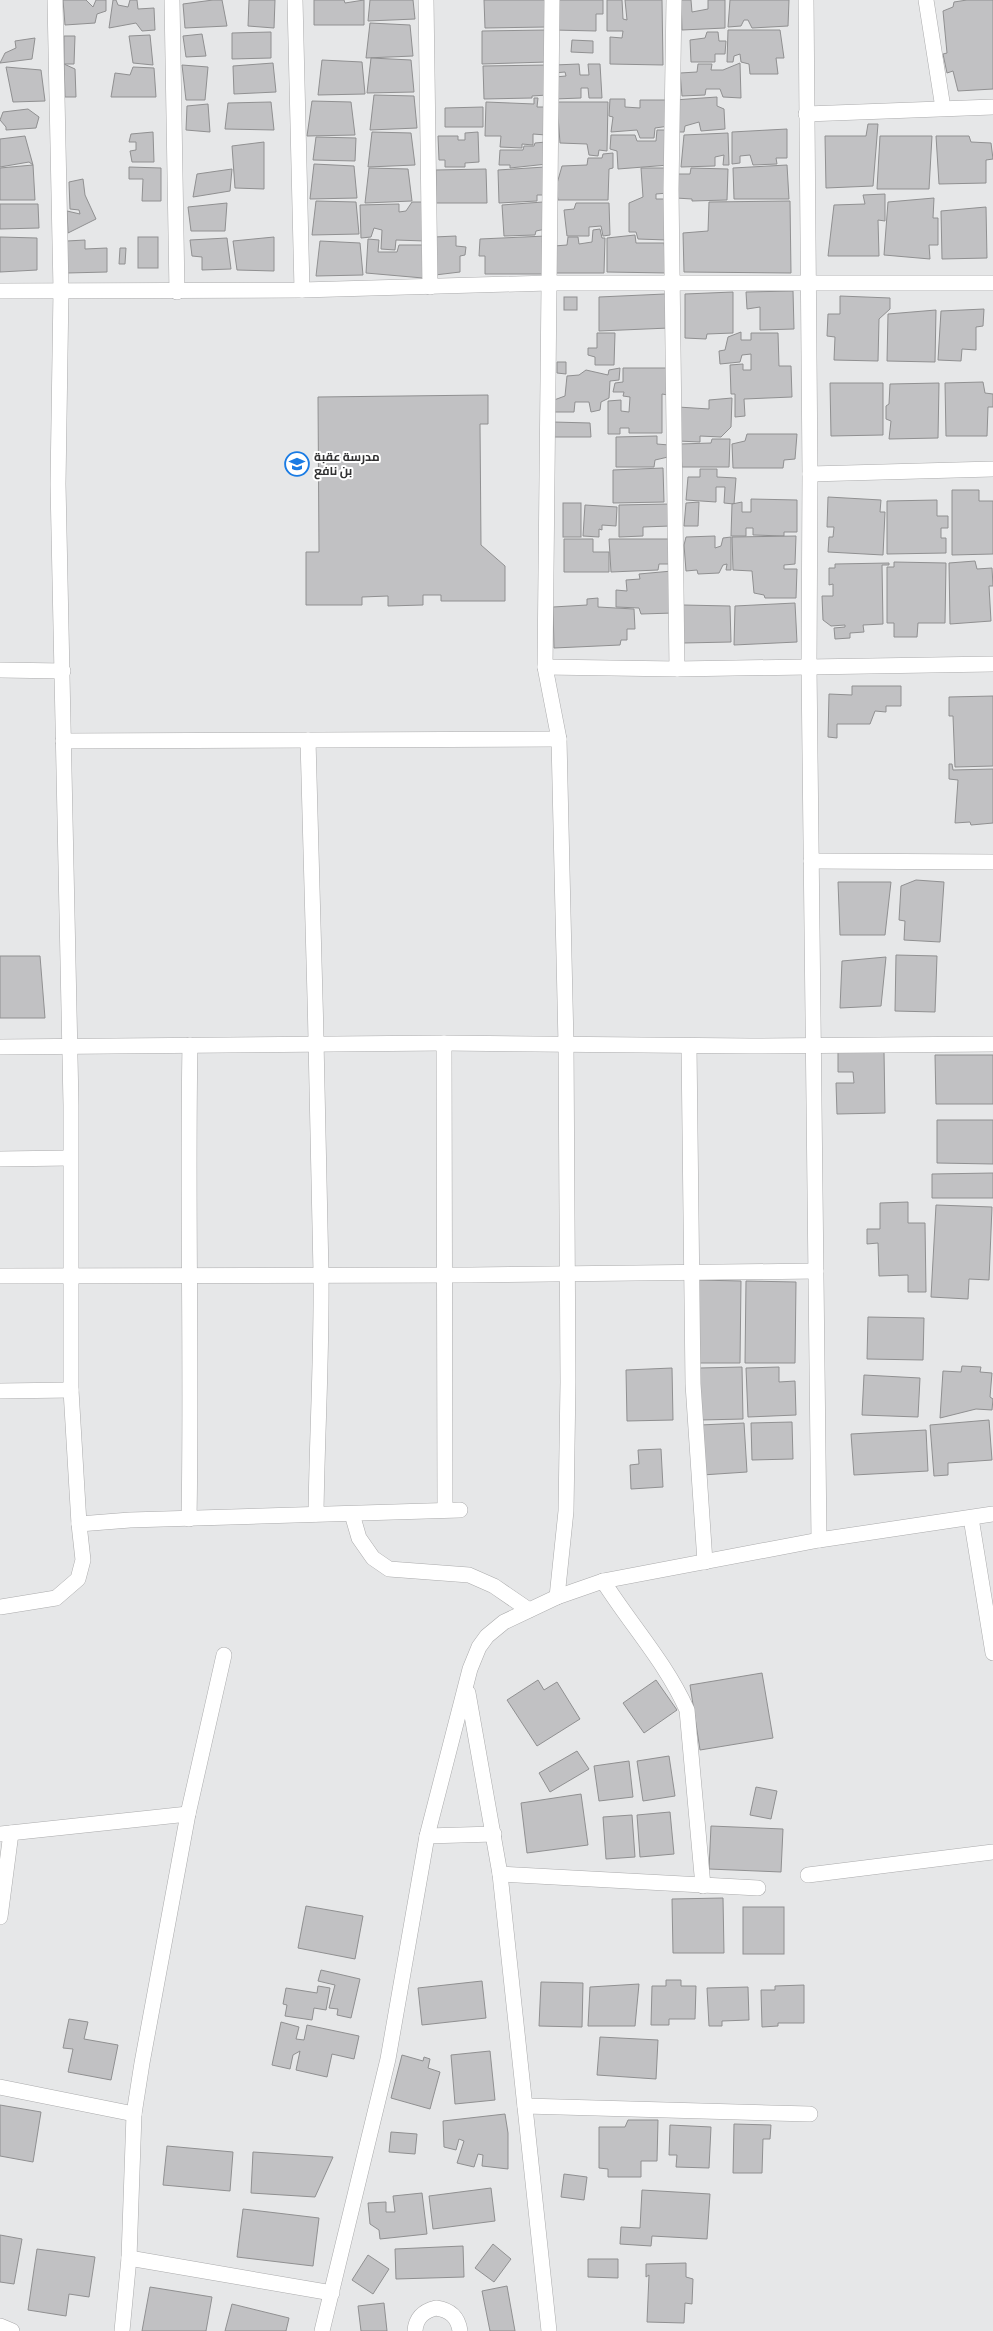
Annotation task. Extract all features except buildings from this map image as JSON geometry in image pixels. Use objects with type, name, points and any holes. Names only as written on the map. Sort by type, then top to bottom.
[{"type":"street","points":[[0,1607],[56,1598],[78,1579],[83,1560],[71,1390],[70,1047],[58,484],[61,290],[55,0]]},
{"type":"street","points":[[172,0],[177,292]]},
{"type":"street","points":[[296,0],[302,290]]},
{"type":"street","points":[[426,0],[430,287]]},
{"type":"street","points":[[552,0],[545,668],[559,739],[566,1044],[567,1272],[566,1511],[557,1596]]},
{"type":"street","points":[[674,0],[672,283],[677,669]]},
{"type":"street","points":[[806,0],[810,474],[809,666],[818,1540]]},
{"type":"street","points":[[926,0],[943,108]]},
{"type":"street","points":[[806,114],[993,106]]},
{"type":"street","points":[[0,291],[177,292],[549,283],[993,283]]},
{"type":"street","points":[[810,474],[993,469]]},
{"type":"street","points":[[545,668],[677,669],[993,664]]},
{"type":"street","points":[[0,670],[62,671]]},
{"type":"street","points":[[63,741],[559,739]]},
{"type":"street","points":[[308,740],[317,1045],[317,1162],[320,1274],[316,1514]]},
{"type":"street","points":[[811,861],[993,862]]},
{"type":"street","points":[[444,1043],[446,1157],[444,1275],[445,1509]]},
{"type":"street","points":[[0,1047],[444,1043],[689,1046],[993,1044]]},
{"type":"street","points":[[189,1519],[191,1397],[189,1275],[190,1045]]},
{"type":"street","points":[[689,1046],[690,1272],[693,1384],[705,1562]]},
{"type":"street","points":[[0,1159],[70,1158]]},
{"type":"street","points":[[0,1276],[444,1275],[567,1272],[816,1271]]},
{"type":"street","points":[[0,1391],[71,1390]]},
{"type":"street","points":[[79,1524],[130,1520],[460,1510]]},
{"type":"street","points":[[352,1514],[359,1538],[373,1558],[388,1569],[469,1575],[494,1586],[529,1610]]},
{"type":"street","points":[[322,2331],[388,2059],[427,1836],[476,1655],[487,1636],[504,1622],[557,1596],[603,1581],[818,1540],[993,1514]]},
{"type":"street","points":[[971,1518],[993,1653]]},
{"type":"street","points":[[603,1581],[666,1669],[687,1710],[703,1886]]},
{"type":"street","points":[[122,2331],[129,2258],[134,2114],[188,1814],[224,1655]]},
{"type":"street","points":[[467,1689],[500,1874],[549,2331]]},
{"type":"street","points":[[0,1917],[6,1834],[188,1814]]},
{"type":"street","points":[[427,1836],[494,1834]]},
{"type":"street","points":[[808,1875],[993,1852]]},
{"type":"street","points":[[500,1874],[758,1888]]},
{"type":"street","points":[[0,2087],[134,2114]]},
{"type":"street","points":[[525,2106],[810,2114]]},
{"type":"street","points":[[129,2258],[332,2293]]},
{"type":"street","points":[[415,2331],[417,2321],[422,2314],[436,2308],[452,2313],[457,2319],[460,2331]]},
{"type":"street","points":[[0,2326],[12,2331]]},
{"type":"place","name":"مدرسة عقبة بن نافع","points":[[297,464]]}]
